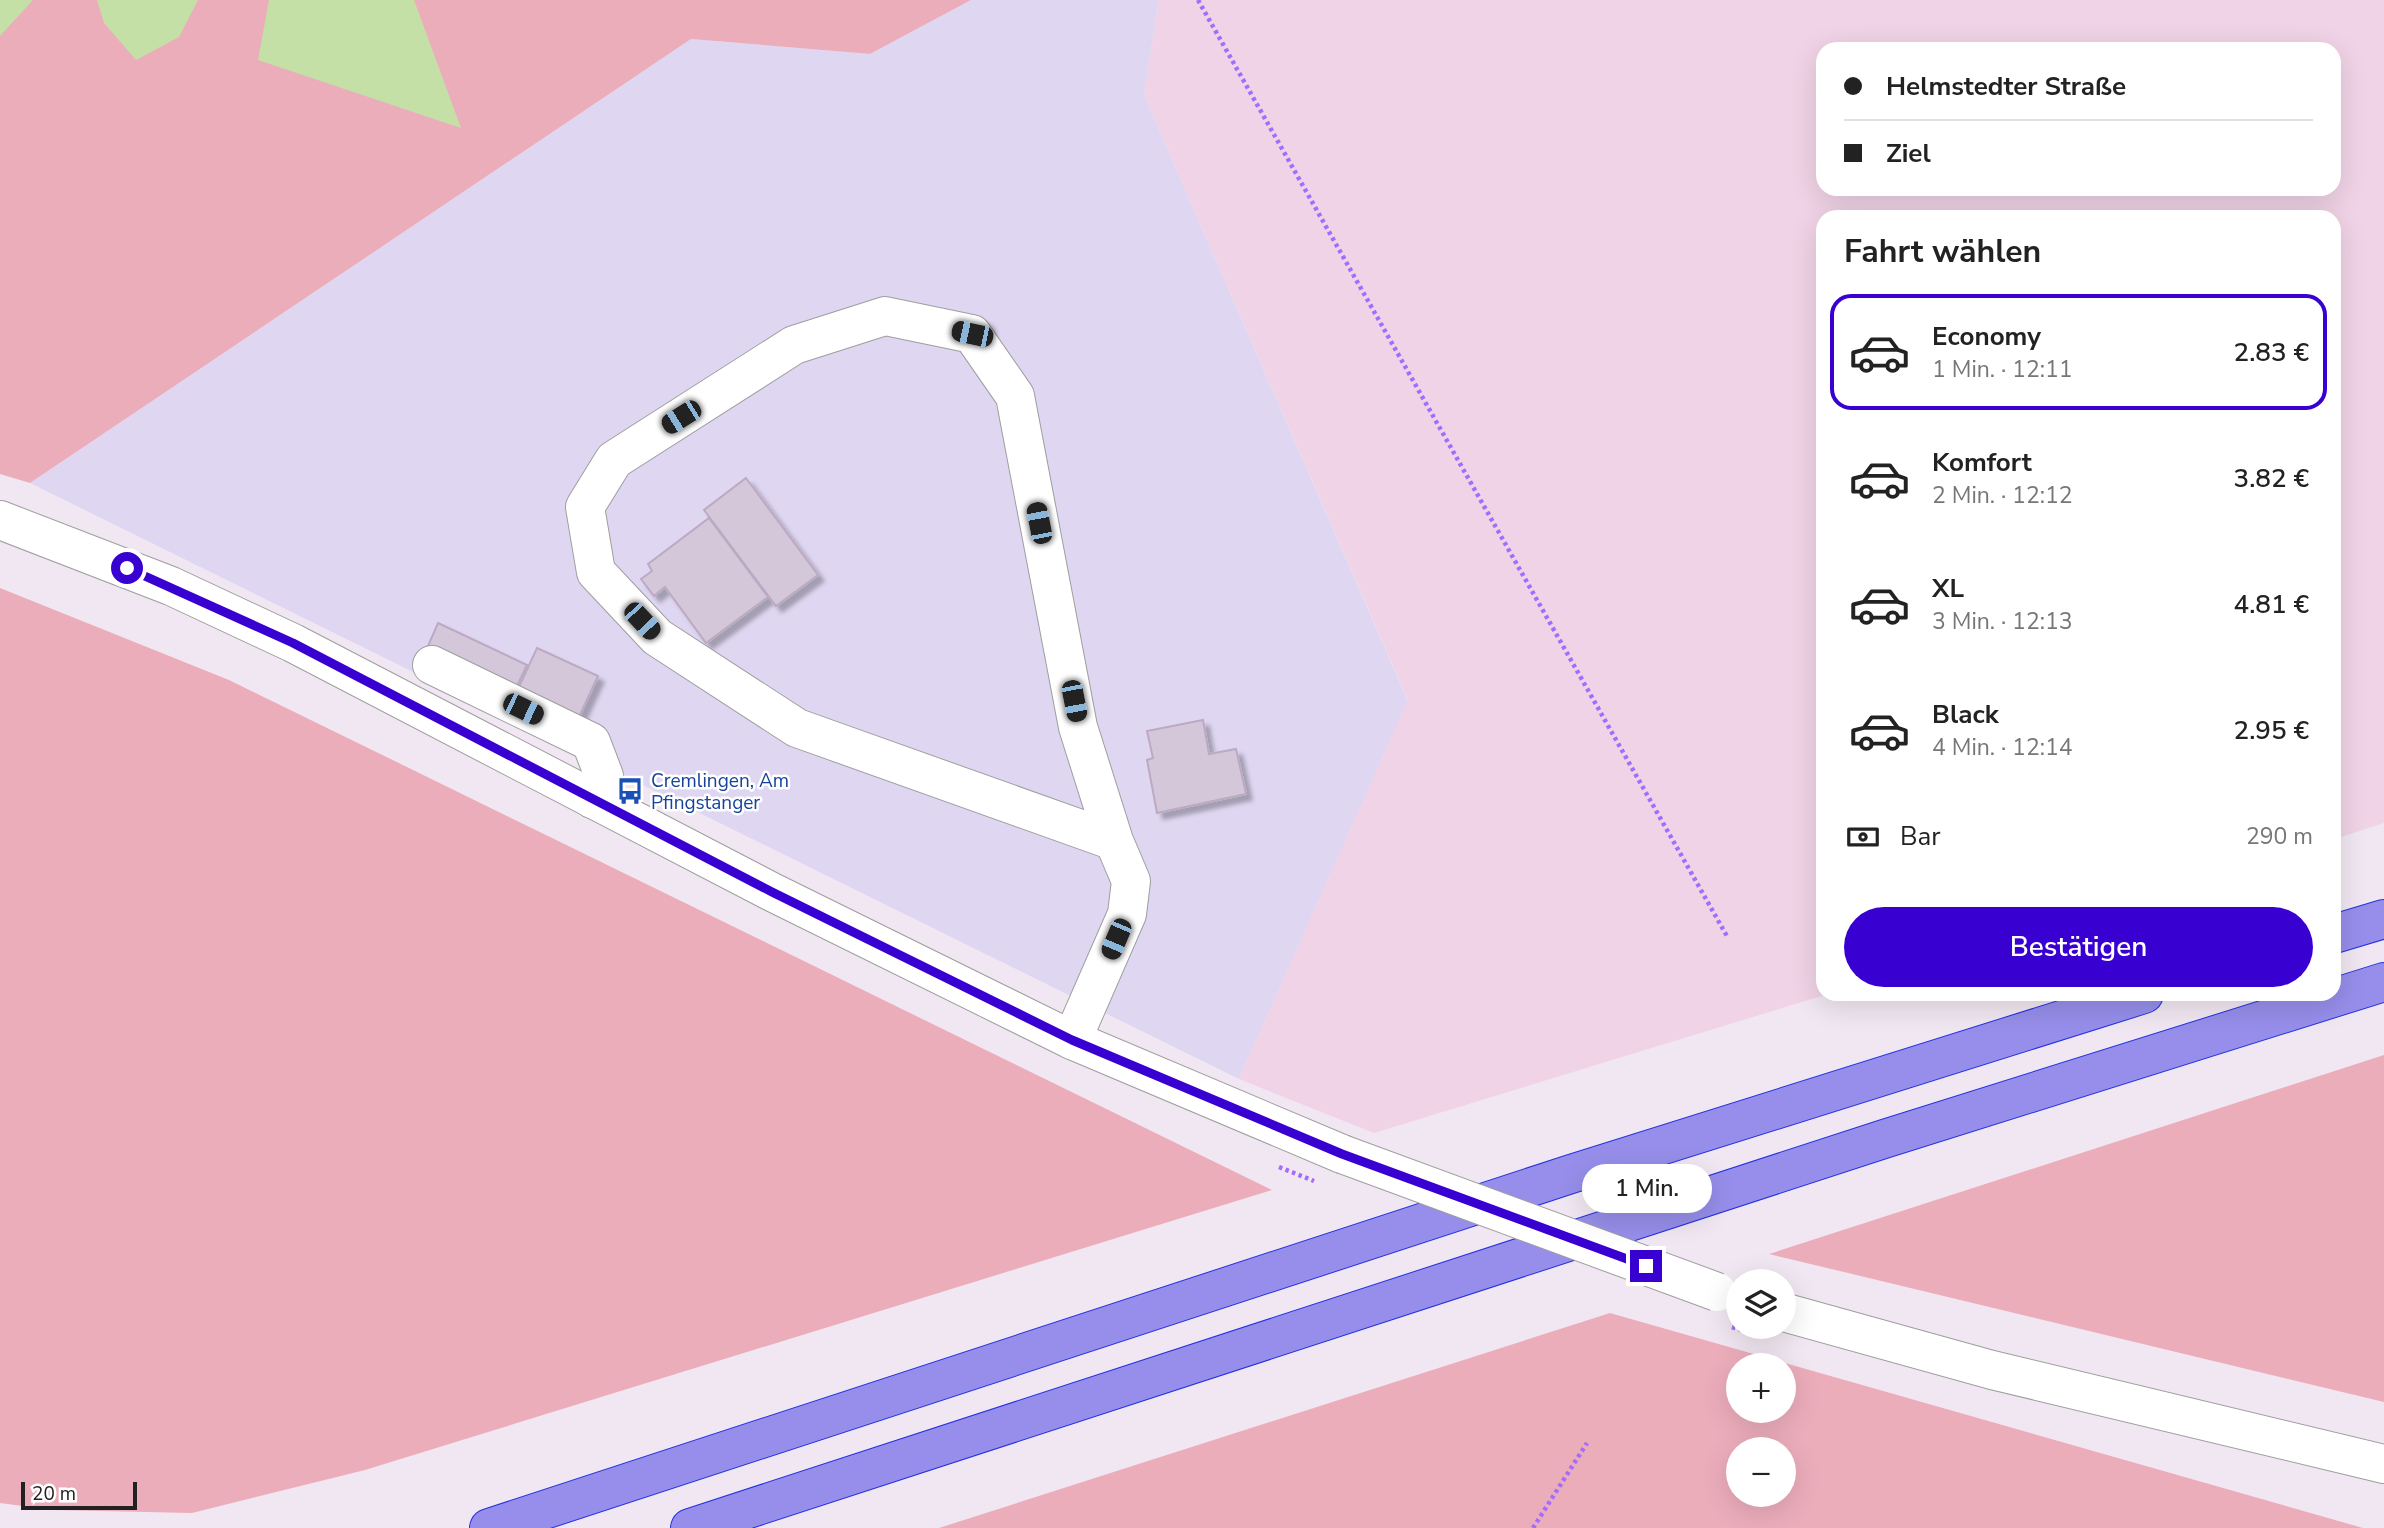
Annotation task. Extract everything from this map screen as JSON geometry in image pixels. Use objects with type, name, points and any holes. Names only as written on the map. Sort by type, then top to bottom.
[{"type":"highway","points":[[2341,932],[2384,919]]},
{"type":"highway","points":[[2341,996],[2384,982]]},
{"type":"highway","points":[[489,1528],[1571,1174],[2122,1001]]},
{"type":"highway","points":[[690,1528],[1884,1139],[2323,1001]]},
{"type":"highway","points":[[730,1528],[786,1496]]},
{"type":"street","points":[[1072,1040],[1127,914],[1130,881],[1114,841],[1079,727],[1015,396],[972,334],[885,316],[794,345],[614,460],[585,507],[596,572],[657,637],[797,728],[1114,841]]},
{"type":"street","points":[[0,520],[171,586],[293,643],[592,799],[1072,1040],[1342,1154],[1726,1295]]},
{"type":"street","points":[[432,664],[591,742],[604,776],[592,799]]},
{"type":"street","points":[[1796,1316],[1992,1370],[2384,1464]]},
{"type":"path","points":[[1198,0],[1728,938]]},
{"type":"path","points":[[1533,1528],[1587,1443]]},
{"type":"shaded area","points":[[0,0],[971,0],[870,54],[691,39],[30,483],[0,474]]},
{"type":"shaded area","points":[[0,0],[33,0],[0,36]]},
{"type":"shaded area","points":[[97,0],[198,0],[179,37],[136,60],[104,23]]},
{"type":"shaded area","points":[[269,0],[414,0],[461,128],[258,60]]},
{"type":"shaded area","points":[[971,0],[1159,0],[1144,95],[1408,701],[1239,1079],[30,483],[691,39],[870,54]]},
{"type":"shaded area","points":[[1159,0],[2384,0],[2384,823],[2341,837],[2341,210],[1816,210],[1816,998],[1374,1133],[1239,1079],[1408,700],[1144,95]]},
{"type":"shaded area","points":[[0,588],[229,680],[1272,1190],[365,1470],[192,1513],[53,1510],[0,1503]]},
{"type":"shaded area","points":[[2384,1055],[2384,1402],[1769,1254]]},
{"type":"shaded area","points":[[1610,1313],[1750,1353],[1726,1353],[1726,1423],[1796,1423],[1796,1366],[2363,1528],[939,1528]]},
{"type":"building","points":[[746,478],[818,575],[776,606],[704,510]]},
{"type":"building","points":[[709,518],[768,597],[706,643],[665,587],[654,596],[641,579],[652,571],[648,564]]},
{"type":"building","points":[[438,623],[527,665],[516,688],[428,646]]},
{"type":"building","points":[[537,648],[598,676],[579,717],[518,689]]},
{"type":"building","points":[[1203,720],[1209,754],[1236,749],[1246,794],[1157,813],[1147,760],[1153,758],[1147,731]]},
{"type":"place","name":"Cremlingen, Am Pfingstanger","points":[[630,791]]},
{"type":"route","points":[[127,568],[293,643],[772,892],[1148,1075],[1342,1154],[1646,1266]]}]
